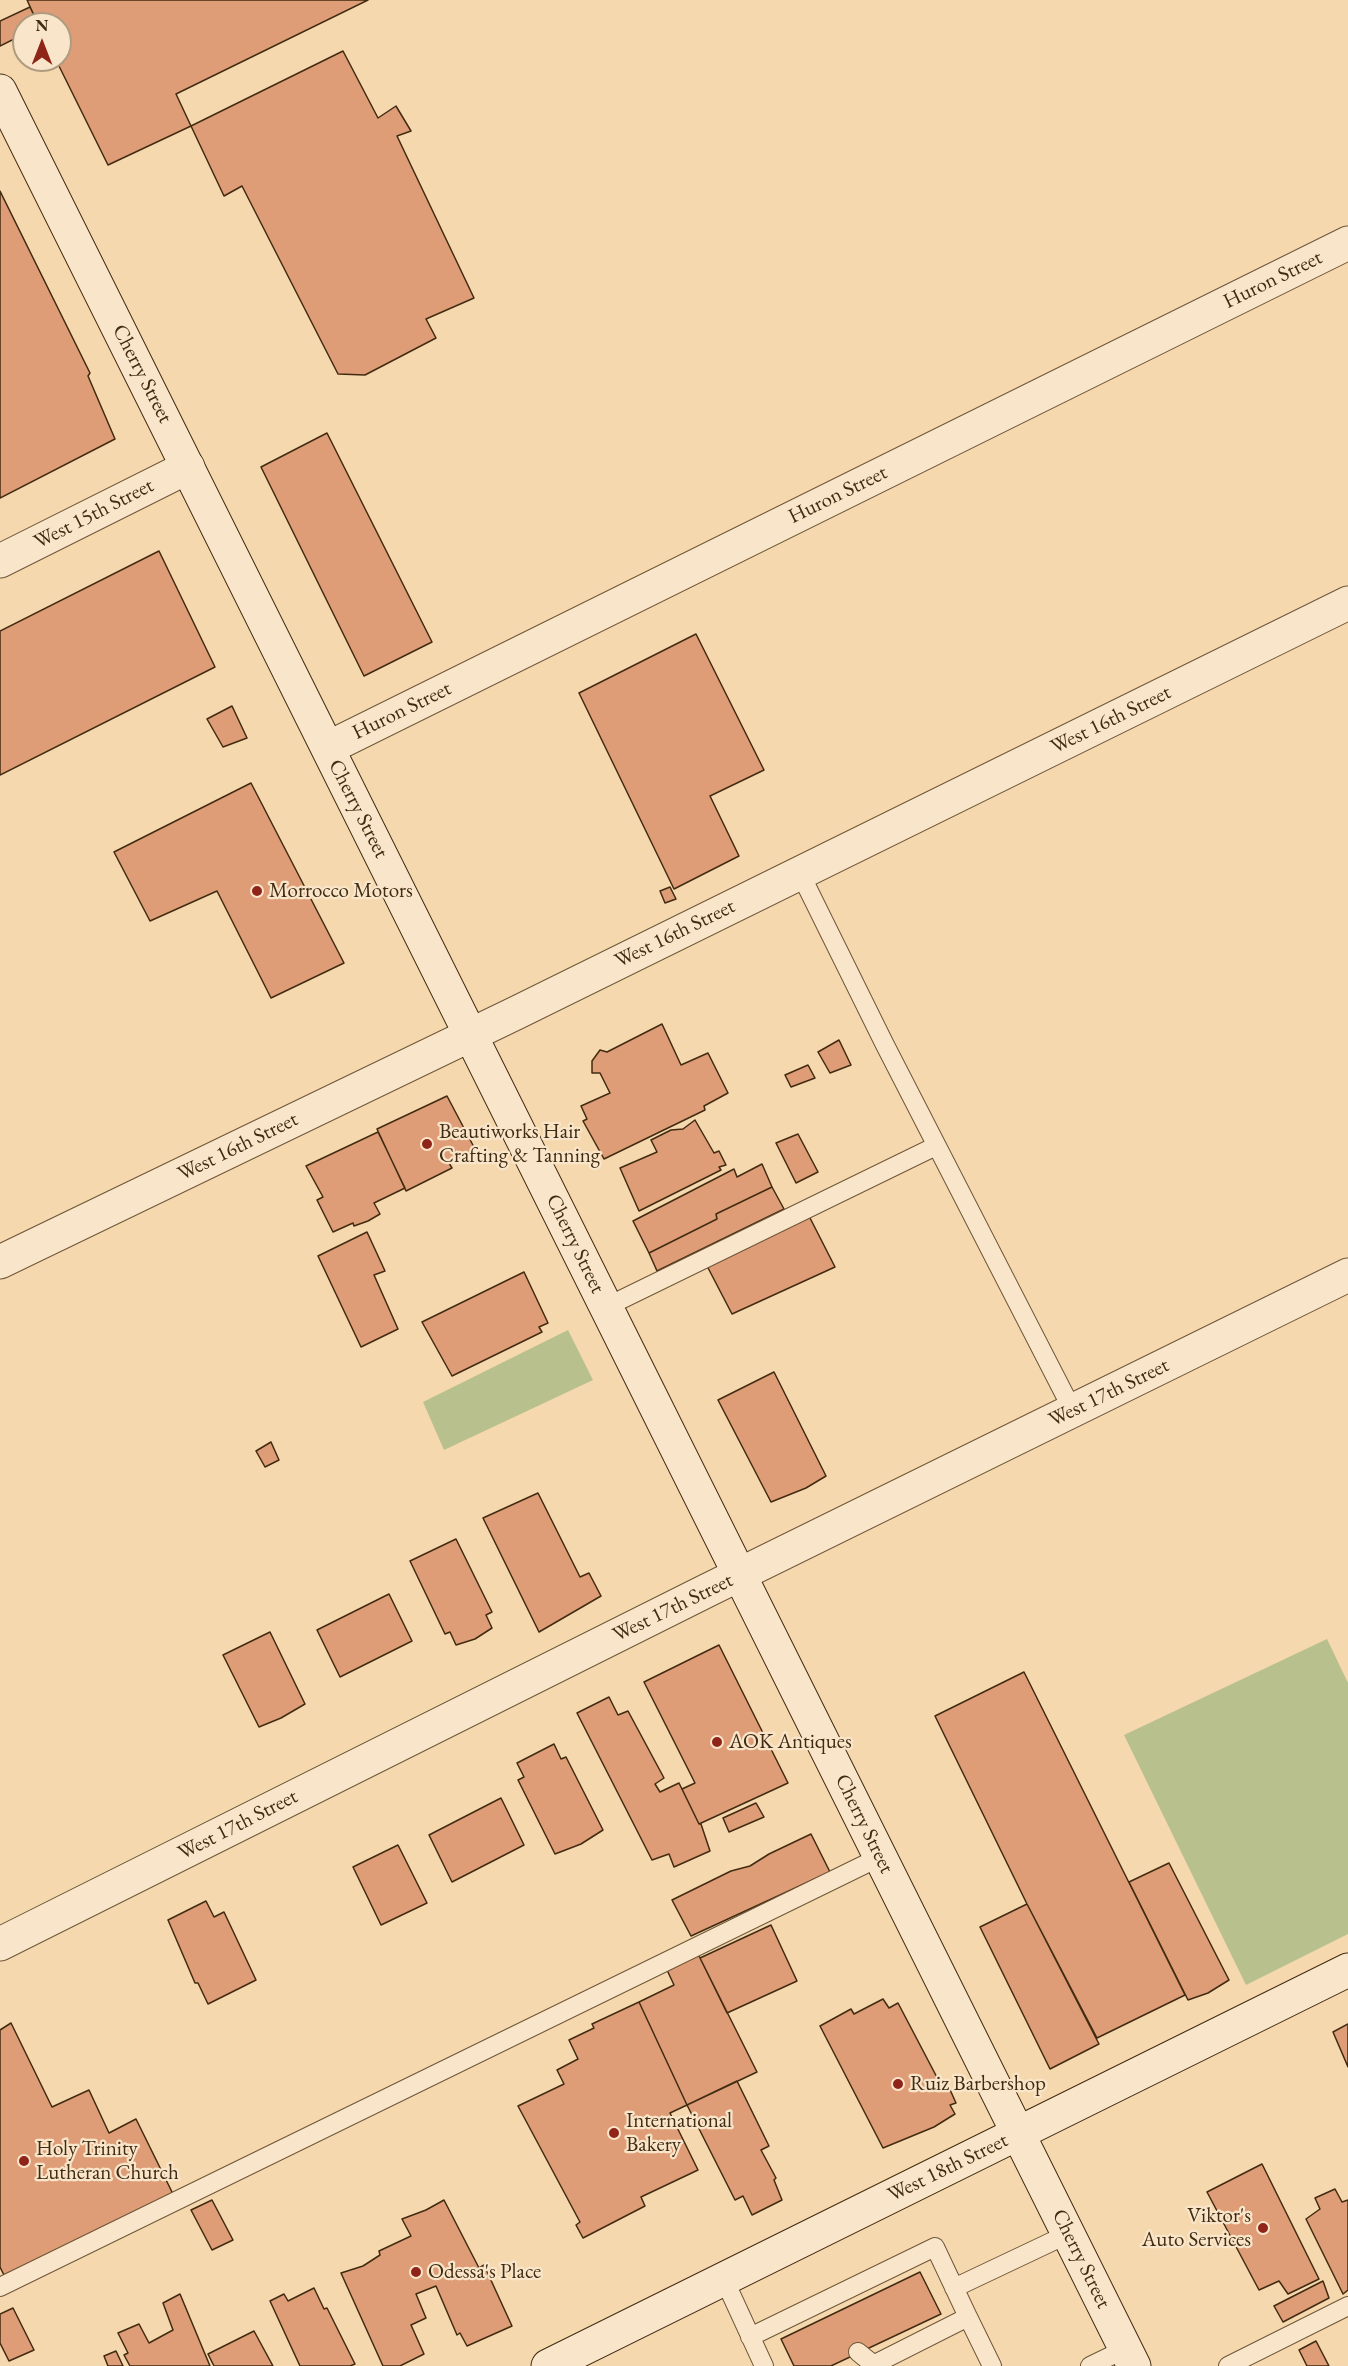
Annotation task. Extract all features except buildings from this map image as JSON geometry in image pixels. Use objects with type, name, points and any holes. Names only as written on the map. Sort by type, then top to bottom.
[{"type":"street","name":"Cherry Street","points":[[0,91],[1130,2357]]},
{"type":"street","name":"Huron Street","points":[[328,748],[1348,243]]},
{"type":"street","name":"West 15th Street","points":[[0,561],[188,467]]},
{"type":"street","name":"West 16th Street","points":[[0,1262],[471,1035],[1348,603]]},
{"type":"street","name":"West 17th Street","points":[[0,1944],[740,1574],[1348,1275]]},
{"type":"street","name":"West 18th Street","points":[[548,2366],[1348,1970]]},
{"type":"lane","points":[[800,873],[936,1146],[1073,1411]]},
{"type":"lane","points":[[606,1307],[936,1146]]},
{"type":"lane","points":[[0,2287],[880,1857]]},
{"type":"lane","points":[[954,2288],[1068,2234]]},
{"type":"lane","points":[[750,2337],[810,2316],[865,2290],[935,2247],[992,2366]]},
{"type":"lane","points":[[724,2279],[764,2366]]},
{"type":"lane","points":[[1228,2366],[1348,2306]]},
{"type":"lane","points":[[858,2352],[872,2365],[921,2331],[968,2317]]},
{"type":"lane","points":[[1090,2366],[1130,2357]]},
{"type":"green space","points":[[568,1330],[593,1380],[444,1450],[423,1402]]},
{"type":"green space","points":[[1327,1639],[1348,1683],[1348,1934],[1246,1985],[1124,1735]]},
{"type":"place","name":"Morrocco Motors","points":[[257,891]]},
{"type":"place","name":"Beautiworks Hair Crafting & Tanning","points":[[427,1144]]},
{"type":"place","name":"AOK Antiques","points":[[717,1742]]},
{"type":"place","name":"Ruiz Barbershop","points":[[898,2084]]},
{"type":"place","name":"International Bakery","points":[[614,2133]]},
{"type":"place","name":"Holy Trinity Lutheran Church","points":[[24,2161]]},
{"type":"place","name":"Viktor's Auto Services","points":[[1263,2228]]},
{"type":"place","name":"Odessa's Place","points":[[416,2272]]}]
